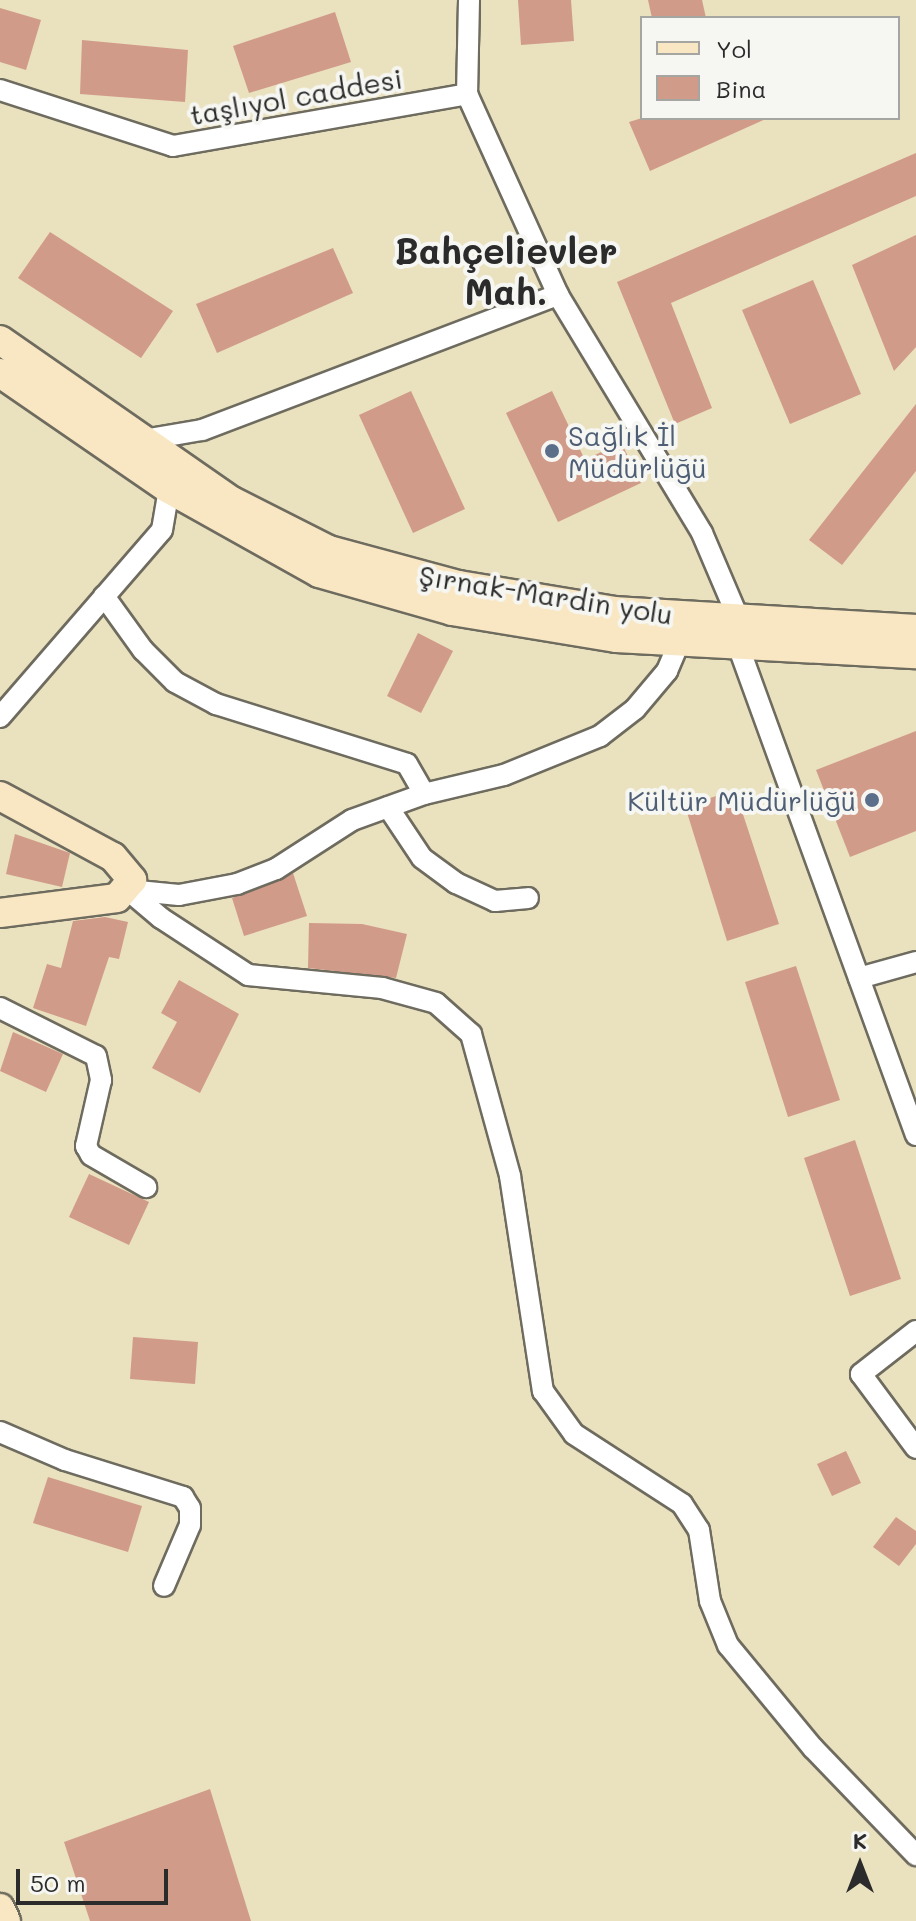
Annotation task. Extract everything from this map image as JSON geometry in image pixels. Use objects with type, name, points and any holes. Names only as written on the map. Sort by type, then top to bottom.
[{"type":"street","points":[[469,0],[467,94],[558,295],[702,533],[916,1135]]},
{"type":"street","name":"taşlıyol caddesi","points":[[0,90],[173,146],[467,94]]},
{"type":"street","points":[[144,440],[202,430],[558,295]]},
{"type":"street","name":"Şırnak-Mardin yolu","points":[[0,340],[232,501],[329,550],[459,585],[739,635],[916,654]]},
{"type":"street","name":"Şırnak-Mardin yolu","points":[[0,373],[169,489],[319,573],[452,611],[679,643],[739,635],[916,629]]},
{"type":"street","points":[[0,717],[162,530],[169,489]]},
{"type":"street","points":[[104,596],[143,650],[175,682],[216,704],[407,764],[424,794]]},
{"type":"street","points":[[128,890],[179,895],[237,884],[276,869],[352,820],[424,794],[504,775],[600,736],[635,709],[667,671],[679,643]]},
{"type":"street","points":[[0,796],[125,865],[132,880],[128,890],[117,898],[0,913]]},
{"type":"street","points":[[388,807],[422,858],[456,883],[495,901],[528,898]]},
{"type":"street","points":[[128,890],[161,918],[248,975],[382,988],[436,1003],[471,1034],[510,1176],[543,1391],[574,1434],[682,1504],[699,1530],[710,1601],[728,1645],[813,1748],[916,1855]]},
{"type":"street","points":[[859,978],[916,962]]},
{"type":"street","points":[[0,1008],[96,1056],[101,1080],[86,1146],[91,1155],[146,1187]]},
{"type":"street","points":[[916,1331],[861,1374],[916,1448]]},
{"type":"street","points":[[0,1432],[65,1460],[183,1497],[190,1508],[190,1525],[164,1586]]},
{"type":"street","points":[[0,1908],[6,1921]]},
{"type":"building","points":[[518,0],[571,0],[574,41],[521,45]]},
{"type":"building","points":[[648,0],[702,0],[706,16],[652,16]]},
{"type":"building","points":[[0,8],[41,20],[26,70],[0,62]]},
{"type":"building","points":[[335,12],[351,62],[249,93],[233,46]]},
{"type":"building","points":[[82,40],[188,50],[185,102],[80,94]]},
{"type":"building","points":[[640,119],[764,120],[650,171],[629,122]]},
{"type":"building","points":[[916,153],[916,196],[671,303],[712,408],[675,424],[617,282]]},
{"type":"building","points":[[50,232],[173,311],[141,358],[18,278]]},
{"type":"building","points":[[916,235],[916,347],[894,371],[852,265]]},
{"type":"building","points":[[333,248],[353,293],[217,353],[196,304]]},
{"type":"building","points":[[813,280],[861,394],[790,424],[742,310]]},
{"type":"building","points":[[411,391],[465,509],[413,533],[359,415]]},
{"type":"building","name":"Sağlık İl Müdürlüğü","points":[[552,391],[585,460],[621,442],[641,483],[558,522],[506,413]]},
{"type":"building","points":[[916,404],[916,471],[842,565],[809,540]]},
{"type":"building","points":[[418,633],[453,651],[421,713],[387,696]]},
{"type":"building","name":"Kültür Müdürlüğü","points":[[916,731],[916,831],[850,857],[816,770]]},
{"type":"building","points":[[735,790],[779,924],[727,941],[685,806]]},
{"type":"building","points":[[15,834],[70,853],[62,887],[6,874]]},
{"type":"building","points":[[293,873],[307,916],[244,936],[232,898]]},
{"type":"building","points":[[105,917],[128,922],[119,959],[109,957],[86,1026],[33,1008],[47,964],[61,968],[73,921]]},
{"type":"building","points":[[309,923],[362,924],[407,934],[396,978],[308,968]]},
{"type":"building","points":[[796,966],[840,1100],[788,1117],[745,982]]},
{"type":"building","points":[[179,980],[239,1014],[200,1093],[152,1068],[177,1022],[161,1013]]},
{"type":"building","points":[[13,1032],[63,1054],[46,1092],[0,1071]]},
{"type":"building","points":[[855,1140],[901,1279],[850,1296],[804,1158]]},
{"type":"building","points":[[89,1174],[149,1202],[129,1245],[69,1217]]},
{"type":"building","points":[[133,1337],[198,1342],[195,1384],[130,1379]]},
{"type":"building","points":[[846,1451],[861,1483],[832,1496],[817,1464]]},
{"type":"building","points":[[48,1477],[142,1506],[128,1552],[33,1523]]},
{"type":"building","points":[[896,1517],[916,1531],[916,1544],[899,1566],[873,1547]]},
{"type":"building","points":[[210,1789],[251,1921],[90,1921],[64,1842]]},
{"type":"place","name":"Sağlık İl Müdürlüğü","points":[[552,451]]},
{"type":"place","name":"Kültür Müdürlüğü","points":[[872,800]]},
{"type":"district","name":"Bahçelievler Mah.","points":[[506,270]]}]
